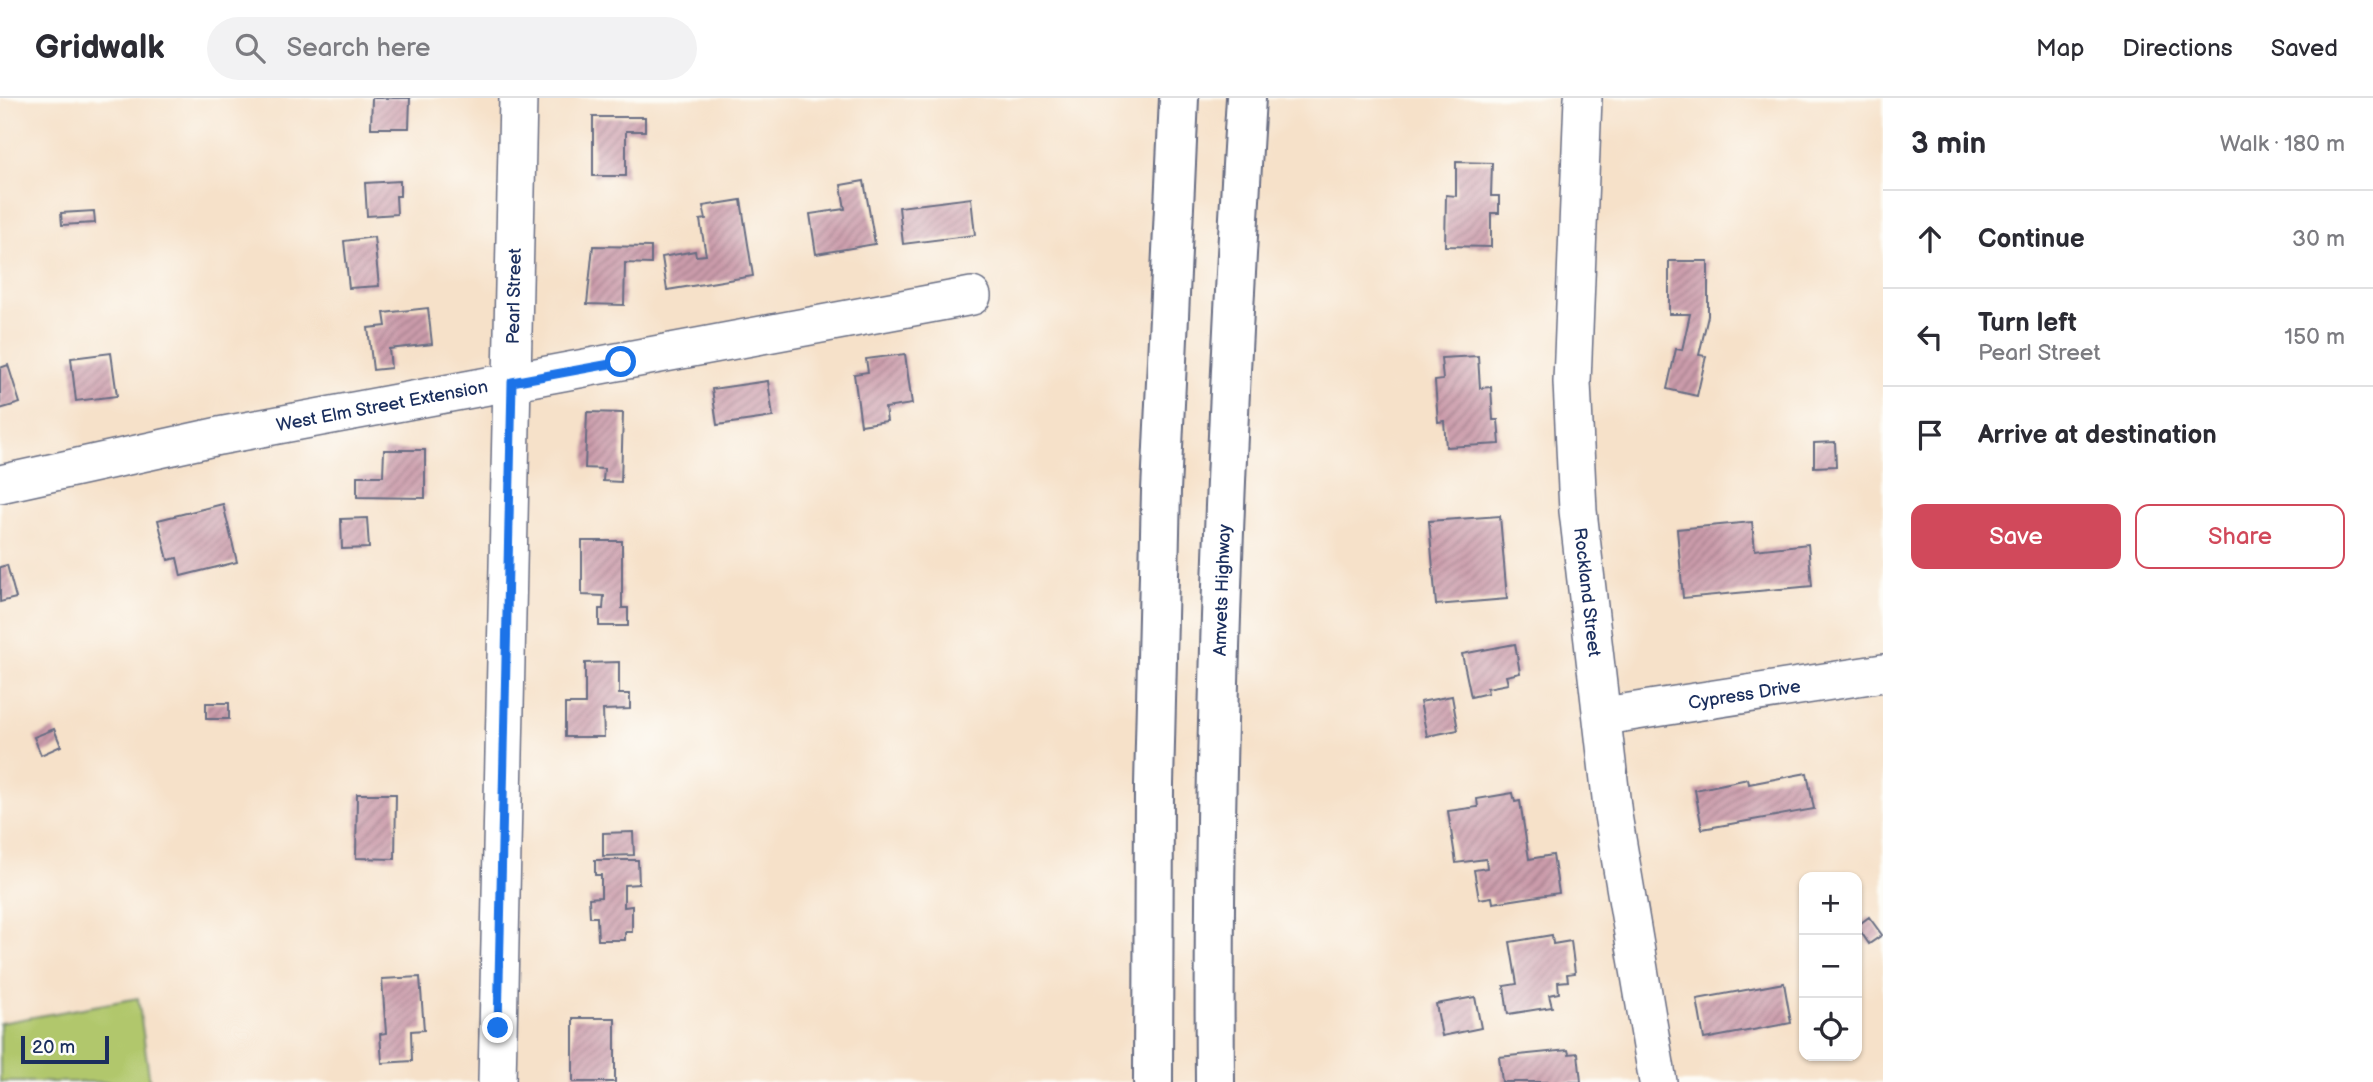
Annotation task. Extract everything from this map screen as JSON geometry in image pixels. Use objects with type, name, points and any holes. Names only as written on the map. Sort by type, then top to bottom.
[{"type":"highway","points":[[1153,1082],[1154,785],[1161,491],[1179,98]]},
{"type":"highway","name":"Amvets Highway","points":[[1215,1082],[1217,722],[1229,380],[1246,98]]},
{"type":"street","name":"Pearl Street","points":[[498,1082],[518,98]]},
{"type":"street","name":"Rockland Street","points":[[1583,98],[1572,382],[1578,511],[1604,716],[1613,815],[1658,1082]]},
{"type":"street","name":"West Elm Street Extension","points":[[0,484],[219,436],[972,296]]},
{"type":"street","name":"Cypress Drive","points":[[1604,716],[1883,673]]},
{"type":"green space","points":[[138,998],[150,1082],[0,1082],[0,1023]]},
{"type":"building","points":[[372,98],[410,98],[409,128],[371,128]]},
{"type":"building","points":[[593,117],[645,117],[645,131],[626,131],[626,176],[593,176]]},
{"type":"building","points":[[1456,162],[1492,163],[1491,196],[1499,196],[1499,213],[1491,213],[1491,247],[1445,246],[1446,195],[1456,196]]},
{"type":"building","points":[[400,181],[400,196],[396,196],[397,214],[367,216],[365,183]]},
{"type":"building","points":[[864,181],[875,244],[816,254],[810,214],[845,209],[841,185]]},
{"type":"building","points":[[971,198],[975,235],[903,244],[899,207]]},
{"type":"building","points":[[741,200],[753,276],[667,290],[662,257],[695,251],[696,256],[706,255],[700,220],[706,219],[703,206]]},
{"type":"building","points":[[94,211],[95,223],[62,225],[61,213]]},
{"type":"building","points":[[374,237],[379,286],[349,288],[344,241]]},
{"type":"building","points":[[593,246],[651,247],[651,264],[625,263],[624,305],[587,304]]},
{"type":"building","points":[[1669,261],[1708,261],[1708,316],[1699,355],[1706,356],[1697,396],[1667,389],[1676,349],[1682,350],[1690,314],[1669,314]]},
{"type":"building","points":[[428,308],[432,344],[389,349],[391,368],[373,370],[368,328],[386,326],[384,313]]},
{"type":"building","points":[[111,353],[117,396],[76,401],[71,358]]},
{"type":"building","points":[[905,354],[912,404],[885,408],[887,421],[861,425],[854,374],[868,372],[866,359]]},
{"type":"building","points":[[1478,356],[1480,388],[1491,387],[1493,420],[1498,420],[1500,444],[1446,447],[1444,421],[1438,422],[1435,381],[1443,380],[1441,358]]},
{"type":"building","points":[[8,365],[20,403],[0,409],[0,368]]},
{"type":"building","points":[[768,381],[773,417],[717,425],[712,389]]},
{"type":"building","points":[[587,412],[623,413],[621,482],[603,481],[604,469],[585,468]]},
{"type":"building","points":[[1835,442],[1836,466],[1814,467],[1814,443]]},
{"type":"building","points":[[384,450],[425,450],[425,498],[357,497],[357,476],[383,476]]},
{"type":"building","points":[[223,504],[237,562],[181,576],[177,558],[168,560],[158,520]]},
{"type":"building","points":[[1500,516],[1507,599],[1436,605],[1429,521]]},
{"type":"building","points":[[367,518],[369,548],[342,549],[341,519]]},
{"type":"building","points":[[1752,522],[1755,550],[1808,544],[1812,586],[1683,598],[1677,529]]},
{"type":"building","points":[[582,541],[622,541],[622,608],[628,608],[628,626],[599,626],[599,609],[603,609],[604,596],[582,595]]},
{"type":"building","points":[[7,565],[16,598],[0,602],[0,567]]},
{"type":"building","points":[[1515,644],[1520,673],[1506,676],[1508,684],[1487,688],[1488,693],[1471,697],[1462,654]]},
{"type":"building","points":[[619,662],[619,694],[630,694],[630,709],[603,710],[604,737],[565,737],[565,704],[585,704],[585,663]]},
{"type":"building","points":[[1452,696],[1458,730],[1427,736],[1420,702]]},
{"type":"building","points":[[206,703],[229,703],[229,719],[206,719]]},
{"type":"building","points":[[54,729],[61,746],[41,755],[34,737]]},
{"type":"building","points":[[1807,773],[1814,809],[1702,829],[1695,790],[1748,779],[1749,784]]},
{"type":"building","points":[[1513,793],[1515,802],[1520,801],[1529,859],[1553,855],[1559,893],[1493,903],[1492,897],[1479,899],[1474,870],[1487,868],[1486,859],[1456,863],[1448,811],[1478,807],[1477,799]]},
{"type":"building","points":[[357,794],[396,794],[395,859],[356,858]]},
{"type":"building","points":[[633,832],[634,855],[603,856],[603,833]]},
{"type":"building","points":[[595,860],[638,860],[639,884],[624,885],[624,907],[632,906],[632,932],[625,932],[625,940],[598,940],[597,917],[590,917],[589,898],[601,897],[601,875],[595,875]]},
{"type":"building","points":[[1869,917],[1882,935],[1869,944],[1862,934],[1862,922]]},
{"type":"building","points":[[1552,935],[1553,944],[1571,941],[1575,973],[1567,974],[1568,981],[1558,982],[1559,993],[1549,995],[1552,1007],[1508,1014],[1504,986],[1517,984],[1510,942]]},
{"type":"building","points":[[420,977],[424,1030],[411,1031],[412,1061],[382,1063],[380,1034],[386,1033],[382,979]]},
{"type":"building","points":[[1784,983],[1791,1023],[1704,1039],[1697,999]]},
{"type":"building","points":[[1475,997],[1481,1028],[1442,1036],[1436,1004]]},
{"type":"building","points":[[573,1018],[615,1018],[615,1082],[573,1082]]},
{"type":"building","points":[[1568,1050],[1569,1054],[1578,1053],[1581,1082],[1502,1082],[1499,1057]]},
{"type":"route","points":[[498,1028],[512,382],[621,362]]}]
